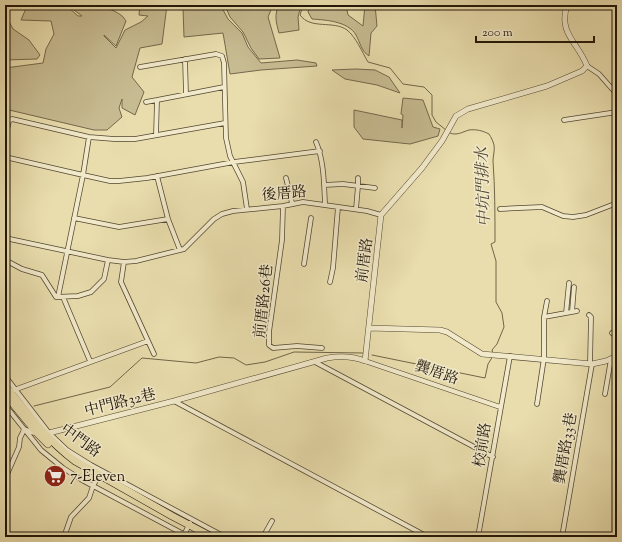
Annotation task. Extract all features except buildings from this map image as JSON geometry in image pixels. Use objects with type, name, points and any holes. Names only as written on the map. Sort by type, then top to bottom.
[{"type":"main road","name":"中門路","points":[[5,385],[59,455],[72,464],[187,529],[204,537]]},
{"type":"main road","name":"中門路","points":[[187,529],[212,537]]},
{"type":"street","points":[[567,5],[565,12],[565,28],[568,34],[583,56],[587,66],[599,74],[614,91],[617,92]]},
{"type":"street","points":[[140,67],[216,54],[222,56],[224,63],[226,138],[230,156],[243,182],[247,209]]},
{"type":"street","points":[[185,59],[186,94]]},
{"type":"street","points":[[381,215],[422,168],[447,134],[456,116],[468,109],[547,86],[582,71],[587,66]]},
{"type":"street","points":[[146,102],[224,87]]},
{"type":"street","points":[[156,135],[157,100]]},
{"type":"street","points":[[564,120],[617,112]]},
{"type":"street","points":[[5,138],[9,121],[12,119],[89,137],[114,139],[135,139],[225,123]]},
{"type":"street","points":[[89,137],[83,176],[67,251],[61,297],[90,361]]},
{"type":"street","points":[[316,142],[320,151],[325,204]]},
{"type":"street","points":[[5,157],[40,164],[83,176],[110,181],[119,181],[157,176],[234,162],[320,151]]},
{"type":"street","points":[[5,238],[108,260],[124,262],[147,259],[180,250],[168,219],[157,176]]},
{"type":"street","points":[[286,178],[292,203]]},
{"type":"street","points":[[356,209],[358,178]]},
{"type":"street","points":[[324,185],[338,184],[375,188]]},
{"type":"street","name":"後厝路","points":[[180,250],[184,249],[214,219],[222,214],[233,211],[283,206],[303,202],[356,209],[381,215]]},
{"type":"street","points":[[500,209],[542,206],[563,216],[572,217],[586,215],[617,202]]},
{"type":"street","name":"前厝路26巷","points":[[283,206],[282,240],[269,332],[269,345],[273,348],[297,346],[322,348]]},
{"type":"street","points":[[330,282],[333,268],[338,207]]},
{"type":"street","name":"前厝路","points":[[365,361],[370,328],[372,284],[381,215]]},
{"type":"street","points":[[74,218],[119,227],[168,219]]},
{"type":"street","points":[[304,264],[311,218]]},
{"type":"street","points":[[5,260],[22,269],[42,275],[56,297],[61,297],[78,296],[91,292],[104,279],[108,260]]},
{"type":"street","points":[[124,262],[121,282],[154,354]]},
{"type":"street","points":[[566,313],[570,283]]},
{"type":"street","points":[[544,316],[574,311],[574,287]]},
{"type":"street","points":[[537,404],[544,358],[544,316],[547,301]]},
{"type":"street","name":"龔厝路33巷","points":[[562,537],[591,364],[589,315]]},
{"type":"street","points":[[370,328],[440,330],[447,332],[478,352],[492,354],[544,358],[591,364],[617,356]]},
{"type":"street","points":[[612,333],[617,337]]},
{"type":"street","points":[[10,392],[90,361],[148,341]]},
{"type":"street","points":[[174,401],[337,356],[349,356],[365,361]]},
{"type":"street","name":"校前路","points":[[478,537],[510,356]]},
{"type":"street","points":[[605,394],[611,359]]},
{"type":"street","name":"龔厝路","points":[[365,361],[500,407]]},
{"type":"street","points":[[315,362],[493,457]]},
{"type":"street","name":"中門路","points":[[5,376],[10,392],[43,433],[72,454],[97,478]]},
{"type":"street","points":[[174,401],[428,537]]},
{"type":"street","name":"中門路32巷","points":[[24,430],[43,433],[174,401]]},
{"type":"street","name":"中門路","points":[[5,405],[7,411],[49,457],[63,468],[97,478]]},
{"type":"street","points":[[5,480],[19,447],[20,438],[24,430]]},
{"type":"street","points":[[64,537],[71,517],[89,498],[97,478]]},
{"type":"street","points":[[263,537],[272,521]]},
{"type":"street","name":"中門路","points":[[189,537],[187,529],[225,537]]},
{"type":"shaded area","points":[[81,4],[89,4],[111,10],[123,16],[126,21],[116,46],[104,35],[116,48],[125,30],[141,22],[148,16],[139,15],[140,5],[167,5],[162,44],[140,48],[132,77],[144,92],[135,115],[122,108],[122,99],[119,108],[122,117],[107,130],[94,130],[5,109],[5,68],[43,63],[46,49],[54,34],[51,21],[21,20],[27,6],[26,5],[70,5],[68,7],[78,16],[82,16],[70,7]]},
{"type":"shaded area","points":[[181,5],[222,5],[221,6],[228,19],[242,33],[248,47],[261,63],[297,60],[316,63],[317,66],[230,74],[223,33],[184,37],[183,8]]},
{"type":"shaded area","points":[[227,5],[273,5],[268,17],[280,58],[259,59],[251,48],[243,32],[230,17],[226,8]]},
{"type":"shaded area","points":[[279,5],[301,5],[298,17],[299,30],[279,33],[276,12]]},
{"type":"shaded area","points":[[310,5],[346,5],[348,15],[363,26],[365,5],[375,5],[377,26],[371,33],[369,56],[362,49],[356,35],[348,27],[336,22],[312,19],[308,12]]},
{"type":"shaded area","points":[[5,14],[13,29],[29,40],[40,55],[37,59],[5,60]]},
{"type":"shaded area","points":[[332,70],[375,70],[389,77],[400,93],[377,85],[345,79]]},
{"type":"shaded area","points":[[403,98],[423,100],[433,127],[440,129],[438,136],[410,144],[363,139],[354,127],[354,110],[402,120],[402,128],[403,115],[401,114]]},
{"type":"waterway","name":"中坑門排水","points":[[303,5],[300,15],[305,20],[316,24],[341,27],[347,30],[356,41],[368,62],[390,68],[403,84],[424,87],[432,95],[432,115],[436,122],[446,130]]},
{"type":"waterway","name":"中坑門排水","points":[[450,133],[457,134],[469,130],[482,131],[489,134],[494,145],[495,242],[491,244],[496,261],[496,302],[502,313],[504,327],[497,344],[492,350],[493,353]]},
{"type":"waterway","name":"中坑門排水","points":[[34,406],[110,387],[142,358],[196,363],[219,357],[234,358],[246,365],[265,362],[294,352],[363,353]]},
{"type":"waterway","name":"中坑門排水","points":[[372,355],[485,378],[488,364],[493,356]]},
{"type":"waterway","name":"中坑門排水","points":[[5,420],[9,417]]},
{"type":"place","name":"7-Eleven","points":[[55,476]]}]
